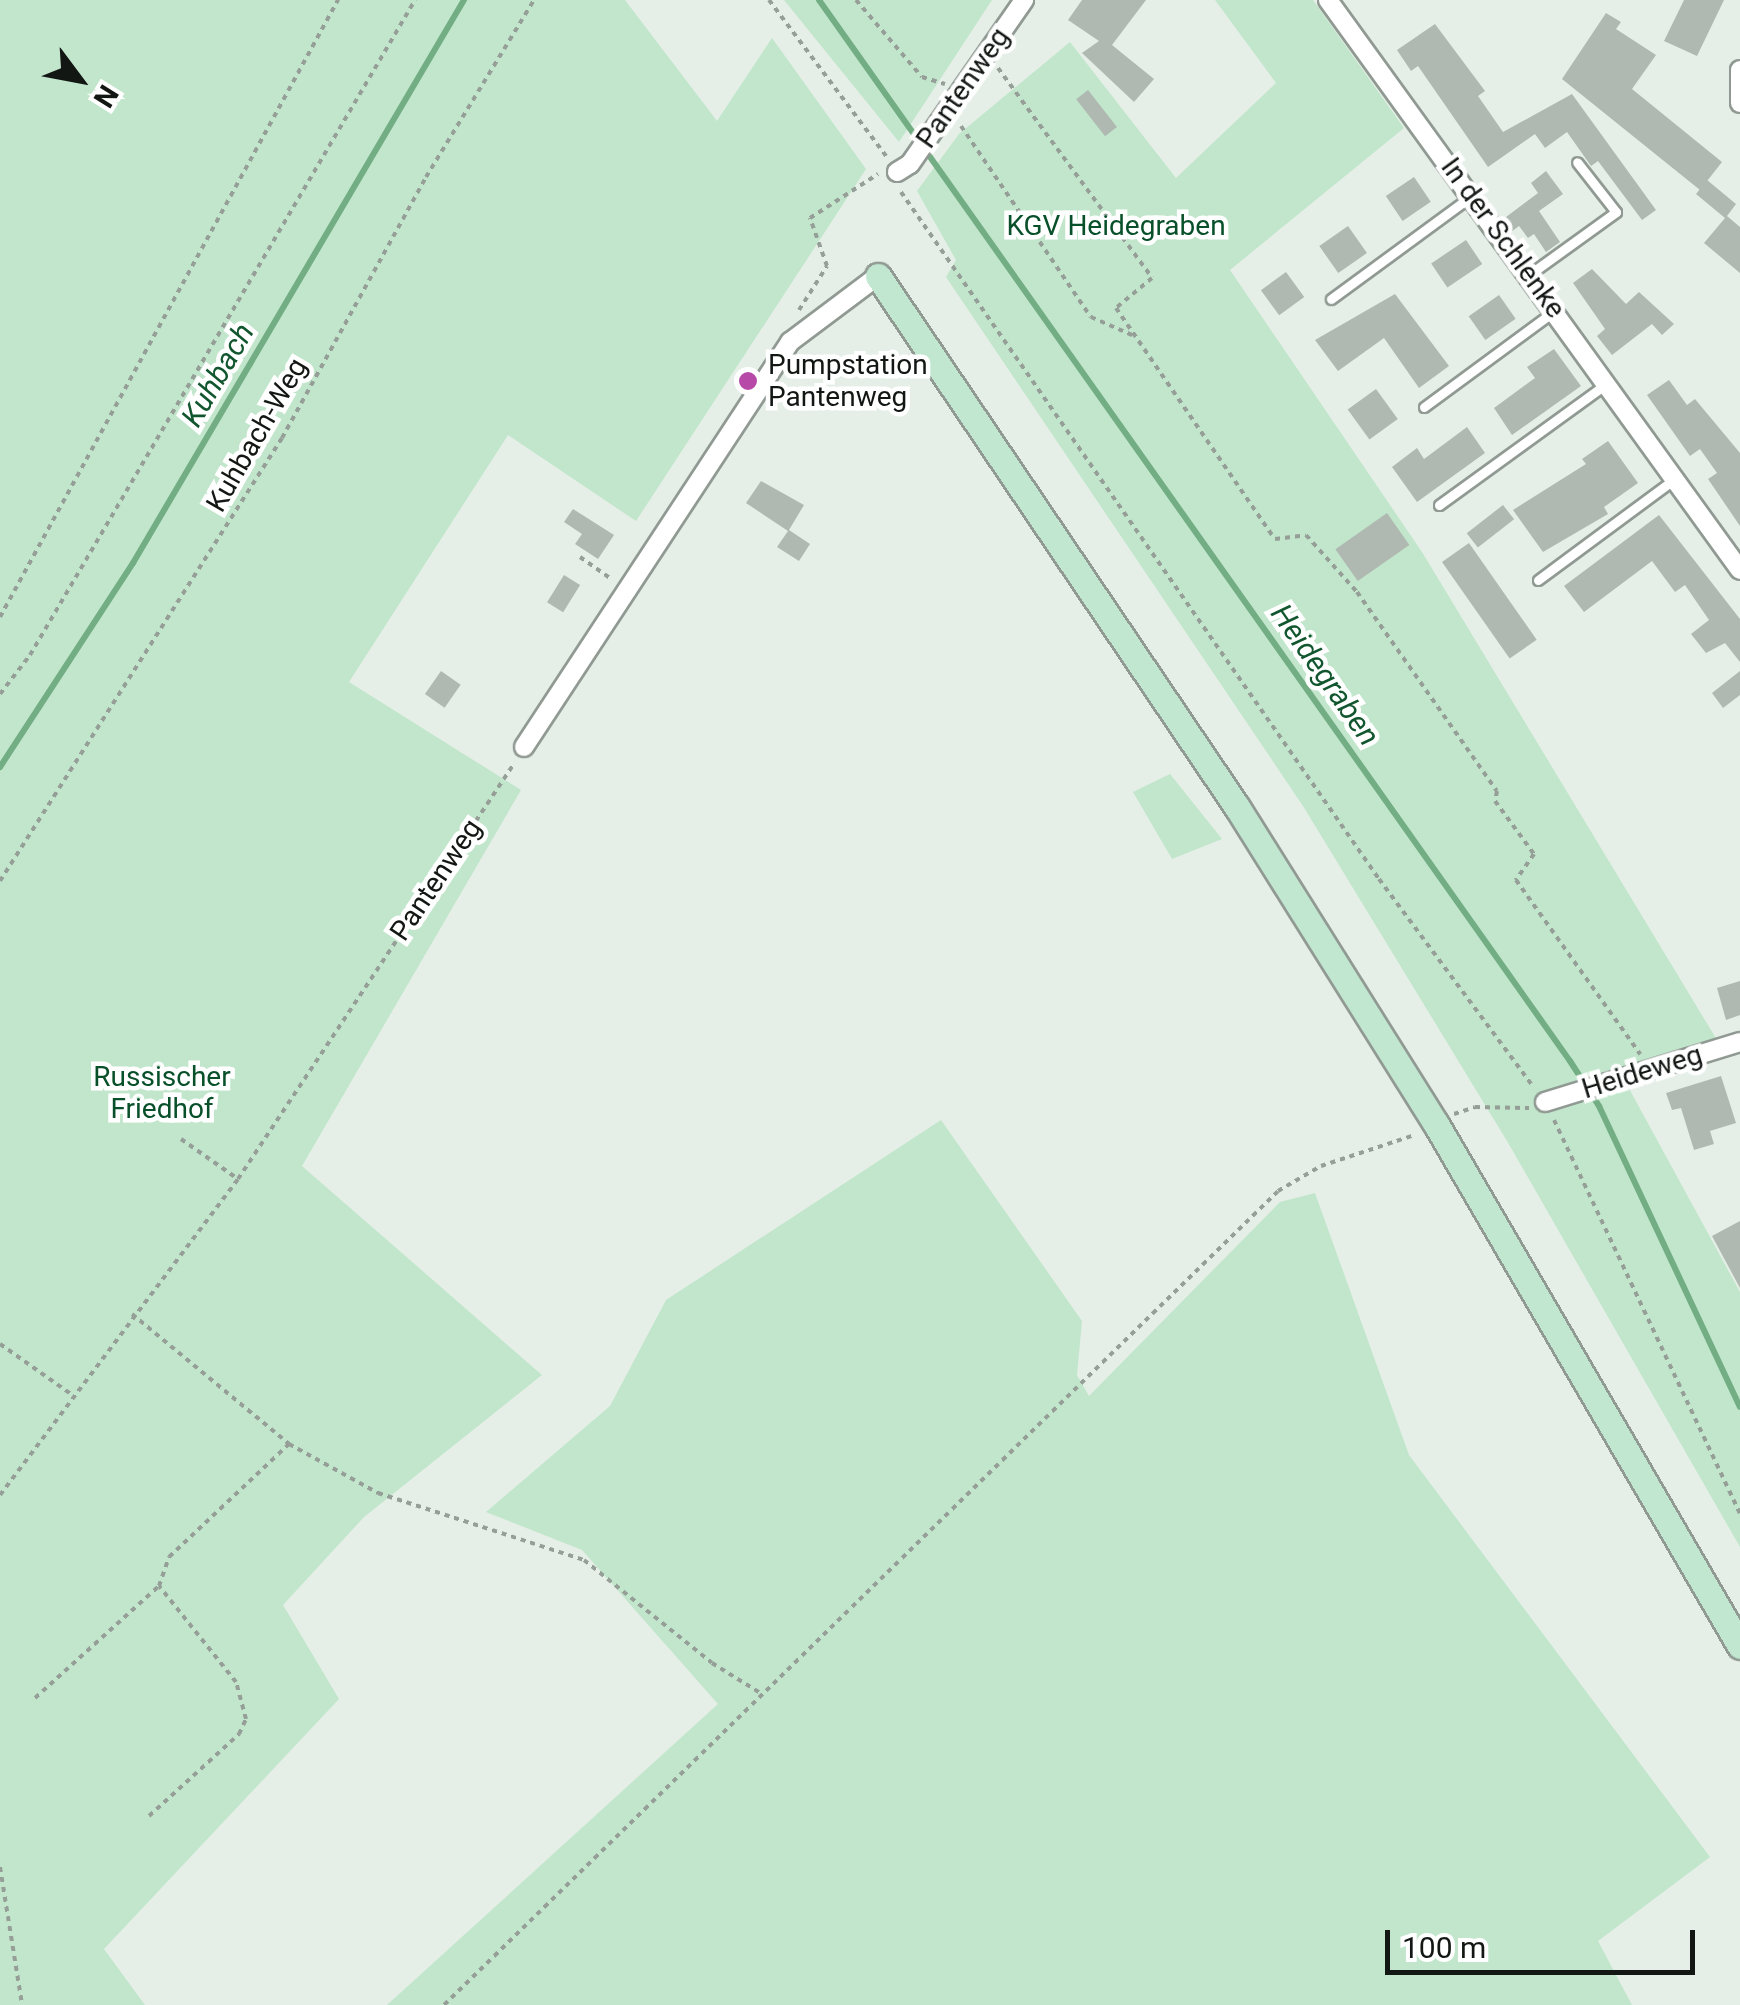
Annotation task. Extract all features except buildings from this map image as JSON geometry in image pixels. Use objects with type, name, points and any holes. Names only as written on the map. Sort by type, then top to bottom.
[{"type":"main road","points":[[878,276],[1237,806],[1436,1124],[1740,1646]]},
{"type":"street","name":"Pantenweg","points":[[897,172],[914,157],[1024,0]]},
{"type":"street","name":"In der Schlenke","points":[[1328,0],[1530,274],[1740,570]]},
{"type":"street","points":[[1740,70],[1740,103]]},
{"type":"street","points":[[524,747],[790,342],[878,276]]},
{"type":"street","name":"Heideweg","points":[[1545,1102],[1740,1042]]},
{"type":"lane","points":[[1530,274],[1616,212],[1577,162]]},
{"type":"lane","points":[[1331,299],[1472,196]]},
{"type":"lane","points":[[1424,407],[1556,310]]},
{"type":"lane","points":[[1439,505],[1606,384]]},
{"type":"lane","points":[[1538,580],[1673,480]]},
{"type":"path","points":[[0,617],[338,0]]},
{"type":"path","points":[[0,694],[30,655],[415,0]]},
{"type":"path","name":"Kuhbach-Weg","points":[[0,881],[282,438],[426,177],[534,0]]},
{"type":"path","points":[[769,0],[897,172],[901,192],[1379,879],[1545,1102],[1740,1513]]},
{"type":"path","points":[[856,0],[922,78],[957,96],[1091,317],[1136,337]]},
{"type":"path","points":[[988,56],[1152,278],[1116,308],[1275,539],[1306,535],[1356,592],[1476,761],[1534,854],[1516,880],[1651,1069]]},
{"type":"path","points":[[794,317],[827,266],[810,218],[880,173],[897,172]]},
{"type":"path","points":[[580,557],[627,590]]},
{"type":"path","name":"Pantenweg","points":[[0,1495],[131,1314],[238,1179],[524,747]]},
{"type":"path","points":[[444,2005],[1278,1190],[1321,1166],[1476,1107],[1528,1108],[1545,1102]]},
{"type":"path","points":[[181,1138],[238,1179]]},
{"type":"path","points":[[131,1314],[289,1444],[378,1493],[584,1560],[712,1663],[762,1694]]},
{"type":"path","points":[[0,1344],[71,1394]]},
{"type":"path","points":[[35,1698],[159,1586],[169,1557],[289,1444]]},
{"type":"path","points":[[148,1816],[239,1734],[246,1720],[236,1682],[159,1586]]},
{"type":"path","points":[[0,1867],[22,2005]]},
{"type":"green space","name":"Russischer Friedhof","points":[[0,0],[625,0],[717,121],[772,38],[866,169],[636,521],[508,435],[349,682],[521,790],[302,1166],[542,1375],[364,1517],[283,1605],[339,1699],[104,1949],[145,2005],[0,2005]]},
{"type":"green space","points":[[784,0],[992,0],[899,142]]},
{"type":"green space","name":"KGV Heidegraben","points":[[1215,0],[1313,0],[1404,128],[1230,270],[1422,552],[1717,1040],[1620,1072],[1740,1292],[1740,1547],[1507,1141],[1303,806],[946,277],[956,260],[917,191],[959,134],[1070,42],[1176,178],[1276,83]]},
{"type":"green space","points":[[1170,774],[1222,839],[1172,859],[1133,792]]},
{"type":"green space","points":[[941,1120],[1082,1321],[1077,1375],[1089,1396],[1280,1202],[1315,1193],[1409,1455],[1710,1857],[1598,1941],[1632,2005],[387,2005],[718,1704],[582,1550],[486,1512],[610,1406],[666,1300]]},
{"type":"waterway","name":"Kuhbach","points":[[0,767],[133,563],[464,0]]},
{"type":"waterway","name":"Heidegraben","points":[[819,0],[1570,1061],[1599,1106],[1740,1407]]},
{"type":"place","name":"Pumpstation Pantenweg","points":[[748,381]]}]
